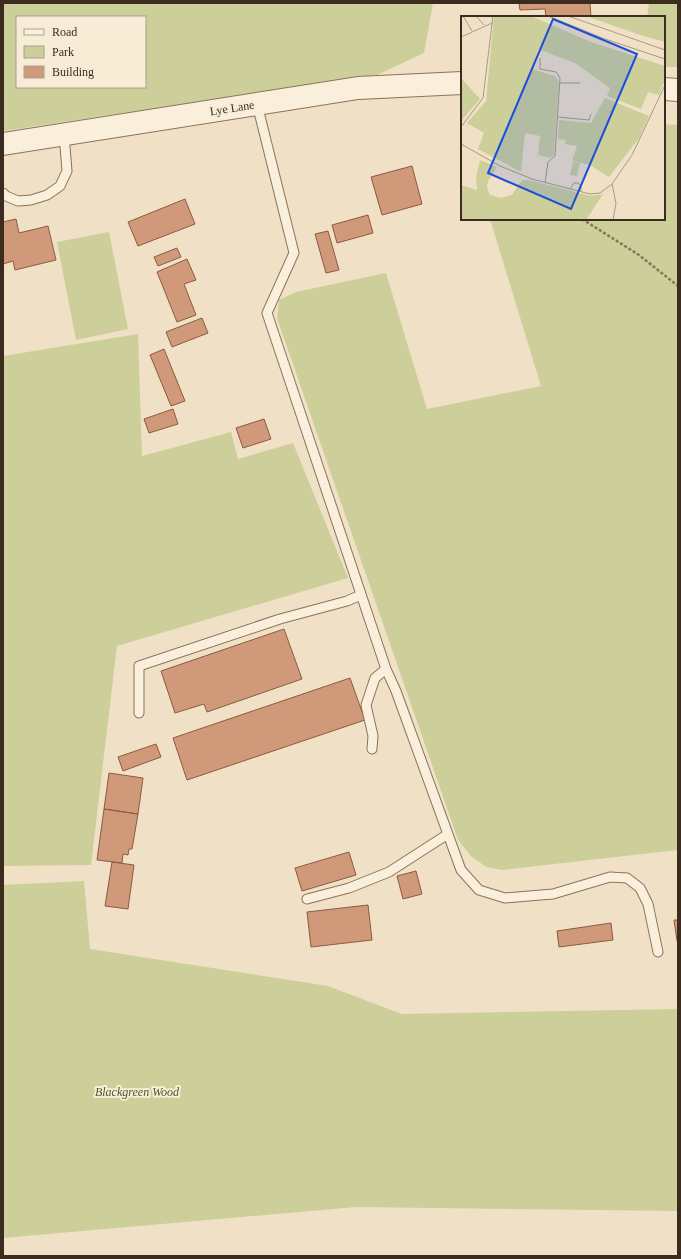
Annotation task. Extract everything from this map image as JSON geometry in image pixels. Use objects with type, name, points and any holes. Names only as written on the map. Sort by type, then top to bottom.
[{"type":"street","name":"Lye Lane","points":[[3,144],[358,88],[461,83]]},
{"type":"street","points":[[665,89],[678,90]]},
{"type":"lane","points":[[257,104],[294,254],[267,313],[386,669],[396,691],[461,870],[479,890],[505,898],[553,894],[610,877],[627,878],[640,888],[648,904],[658,952]]},
{"type":"lane","points":[[3,193],[6,196],[18,201],[30,200],[47,195],[60,186],[67,171],[64,134]]},
{"type":"lane","points":[[139,713],[139,666],[280,619],[347,601],[361,595]]},
{"type":"lane","points":[[372,749],[373,736],[366,705],[375,678],[386,669]]},
{"type":"lane","points":[[307,899],[350,888],[389,872],[448,834]]},
{"type":"path","points":[[584,220],[639,255],[678,286]]},
{"type":"green space","points":[[3,3],[433,3],[424,53],[377,75],[3,131]]},
{"type":"green space","points":[[649,3],[678,3],[678,67],[665,67],[665,16],[647,16]]},
{"type":"green space","points":[[665,124],[678,125],[678,850],[502,870],[486,867],[471,856],[458,840],[277,318],[279,300],[296,292],[386,273],[427,409],[541,386],[490,220],[665,220]]},
{"type":"green space","points":[[109,232],[128,329],[76,340],[57,242]]},
{"type":"green space","points":[[138,334],[142,456],[231,432],[238,459],[293,443],[348,578],[117,646],[91,865],[3,866],[3,356]]},
{"type":"green space","name":"Blackgreen Wood","points":[[84,881],[90,949],[328,986],[402,1014],[678,1009],[678,1211],[356,1207],[3,1238],[3,885]]},
{"type":"building","points":[[519,3],[590,3],[591,16],[546,16],[545,9],[520,10]]},
{"type":"building","points":[[412,166],[422,204],[382,215],[371,177]]},
{"type":"building","points":[[185,199],[195,224],[138,246],[128,222]]},
{"type":"building","points":[[368,215],[373,233],[337,243],[332,225]]},
{"type":"building","points":[[16,219],[19,233],[48,226],[56,260],[15,270],[13,261],[3,264],[3,222]]},
{"type":"building","points":[[328,231],[339,270],[326,273],[315,234]]},
{"type":"building","points":[[177,248],[181,257],[158,266],[154,257]]},
{"type":"building","points":[[187,259],[196,280],[184,284],[196,315],[177,322],[157,272]]},
{"type":"building","points":[[202,318],[208,333],[172,347],[166,332]]},
{"type":"building","points":[[164,349],[185,401],[171,406],[150,355]]},
{"type":"building","points":[[173,409],[178,424],[149,433],[144,419]]},
{"type":"building","points":[[264,419],[271,439],[243,448],[236,428]]},
{"type":"building","points":[[284,629],[302,679],[207,712],[204,704],[175,713],[161,671]]},
{"type":"building","points":[[350,678],[365,720],[187,780],[173,738]]},
{"type":"building","points":[[156,744],[161,757],[123,771],[118,757]]},
{"type":"building","points":[[109,773],[143,778],[138,814],[104,809]]},
{"type":"building","points":[[104,809],[138,814],[132,849],[129,849],[128,855],[123,854],[122,863],[97,860]]},
{"type":"building","points":[[349,852],[356,875],[302,891],[295,868]]},
{"type":"building","points":[[112,862],[134,865],[128,909],[105,906]]},
{"type":"building","points":[[416,871],[422,894],[403,899],[397,876]]},
{"type":"building","points":[[368,905],[372,940],[311,947],[307,912]]},
{"type":"building","points":[[674,920],[678,920],[678,941],[677,941]]},
{"type":"building","points":[[611,923],[613,940],[559,947],[557,931]]}]
